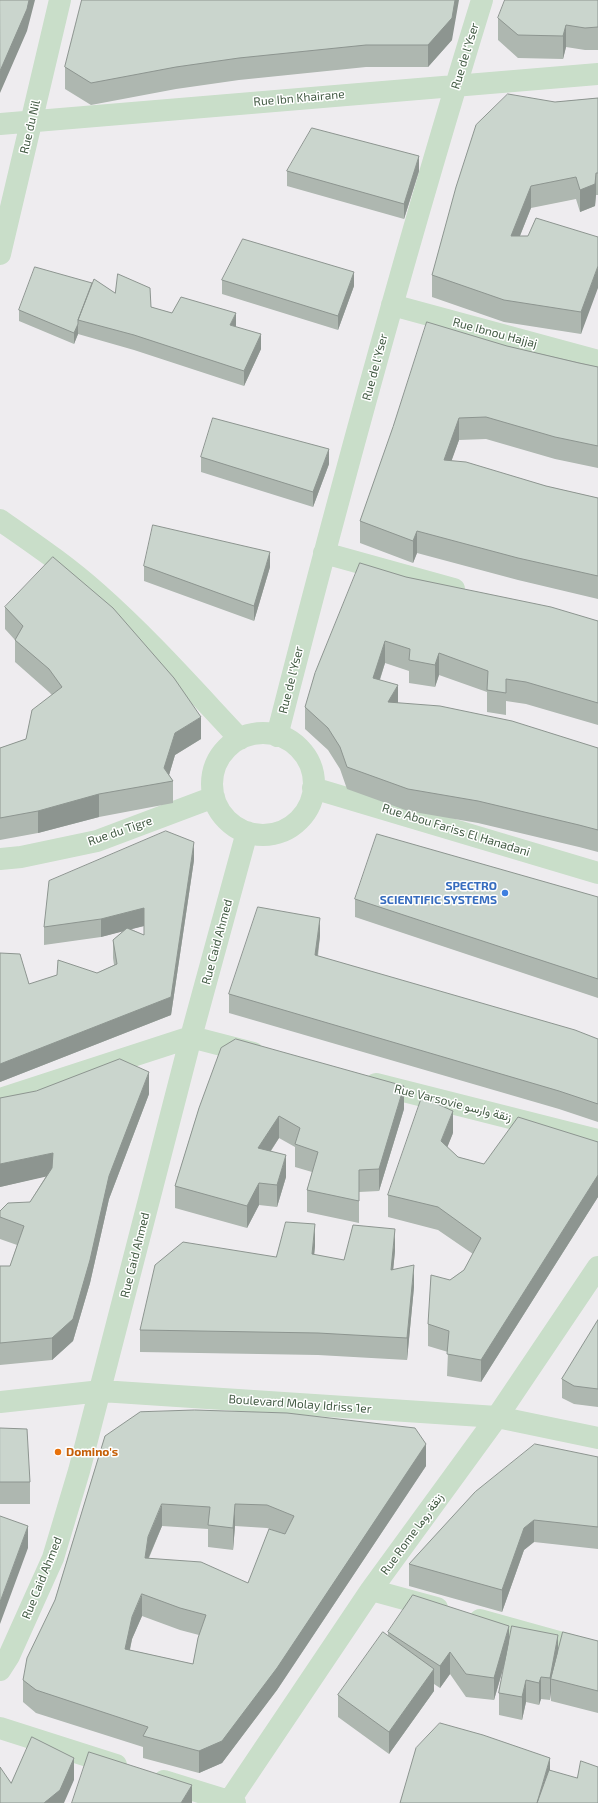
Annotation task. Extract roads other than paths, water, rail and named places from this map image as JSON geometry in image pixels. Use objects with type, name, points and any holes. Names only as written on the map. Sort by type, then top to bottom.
[{"type":"street","name":"Rue du Nil","points":[[0,254],[60,0]]},
{"type":"street","name":"Rue de l'Yser","points":[[277,736],[324,553],[392,305],[482,0]]},
{"type":"street","name":"Rue Ibn Khairane","points":[[0,124],[598,74]]},
{"type":"street","name":"Rue Ibnou Hajjaj","points":[[392,305],[598,361]]},
{"type":"street","points":[[0,520],[45,551],[97,593],[161,654],[240,739]]},
{"type":"street","points":[[324,553],[476,594]]},
{"type":"street","points":[[262,734],[277,736],[292,743],[304,756],[312,771],[313,788],[307,810],[298,822],[270,835],[247,832],[236,827],[226,819],[218,808],[214,796],[212,779],[217,763],[226,749],[240,739],[262,734]]},
{"type":"street","name":"Rue Abou Fariss El Hanadani","points":[[313,788],[598,873]]},
{"type":"street","name":"Rue du Tigre","points":[[0,859],[21,857],[97,841],[214,796]]},
{"type":"street","name":"Rue Caid Ahmed","points":[[0,1670],[9,1656],[53,1558],[79,1471],[101,1391],[191,1037],[247,832]]},
{"type":"street","points":[[0,1099],[191,1037],[276,1059]]},
{"type":"street","name":"Rue Varsovie زنقة وارسو","points":[[360,1080],[598,1140]]},
{"type":"street","name":"Rue Rome زنقة روما","points":[[231,1802],[371,1590],[497,1417],[598,1267]]},
{"type":"street","name":"Boulevard Molay Idriss 1er","points":[[0,1402],[101,1391],[497,1417],[598,1438]]},
{"type":"street","points":[[371,1590],[598,1653]]},
{"type":"street","points":[[0,1728],[231,1802]]},
{"type":"place","name":"SPECTRO SCIENTIFIC SYSTEMS","points":[[505,893]]},
{"type":"place","name":"Domino's","points":[[58,1452]]}]
